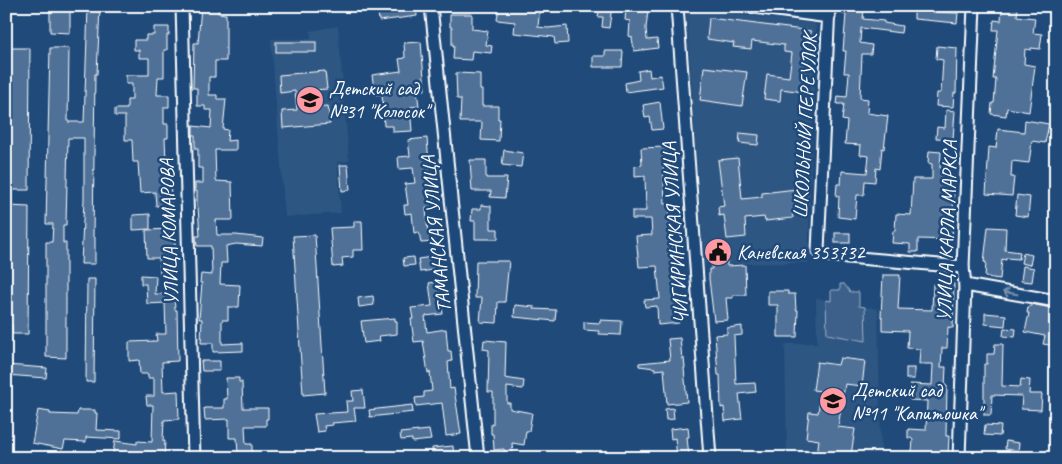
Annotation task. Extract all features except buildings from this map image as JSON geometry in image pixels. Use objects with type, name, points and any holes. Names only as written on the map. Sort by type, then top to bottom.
[{"type":"street","name":"УЛИЦА КОМАРОВА","points":[[182,6],[194,458]]},
{"type":"street","name":"ТАМАНСКАЯ УЛИЦА","points":[[431,6],[478,458]]},
{"type":"street","name":"ЧИГИРИНСКАЯ УЛИЦА","points":[[677,6],[710,458]]},
{"type":"street","points":[[746,6],[829,12]]},
{"type":"street","name":"УЛИЦА КАРЛА МАРКСА","points":[[959,458],[965,285],[962,267],[974,6]]},
{"type":"street","name":"ШКОЛЬНЫЙ ПЕРЕУЛОК","points":[[829,12],[818,251],[824,256],[962,267]]},
{"type":"street","points":[[965,285],[1056,301]]},
{"type":"shaded area","points":[[686,8],[816,24],[808,263],[704,264]]},
{"type":"shaded area","name":"Детский сад №31 \"Колосок\"","points":[[338,26],[349,161],[337,162],[341,213],[285,217],[271,39],[311,39],[310,31]]},
{"type":"shaded area","points":[[840,284],[844,284],[850,292],[859,292],[859,306],[865,307],[866,341],[827,334],[826,300],[831,301],[831,290],[840,290]]},
{"type":"shaded area","name":"Детский сад №11 \"Капитошка\"","points":[[816,298],[878,309],[881,458],[787,458],[785,344],[817,343]]},
{"type":"place","name":"Детский сад №31 \"Колосок\"","points":[[310,100]]},
{"type":"place","name":"Каневская 353732","points":[[718,252]]},
{"type":"place","name":"Детский сад №11 \"Капитошка\"","points":[[833,401]]}]
